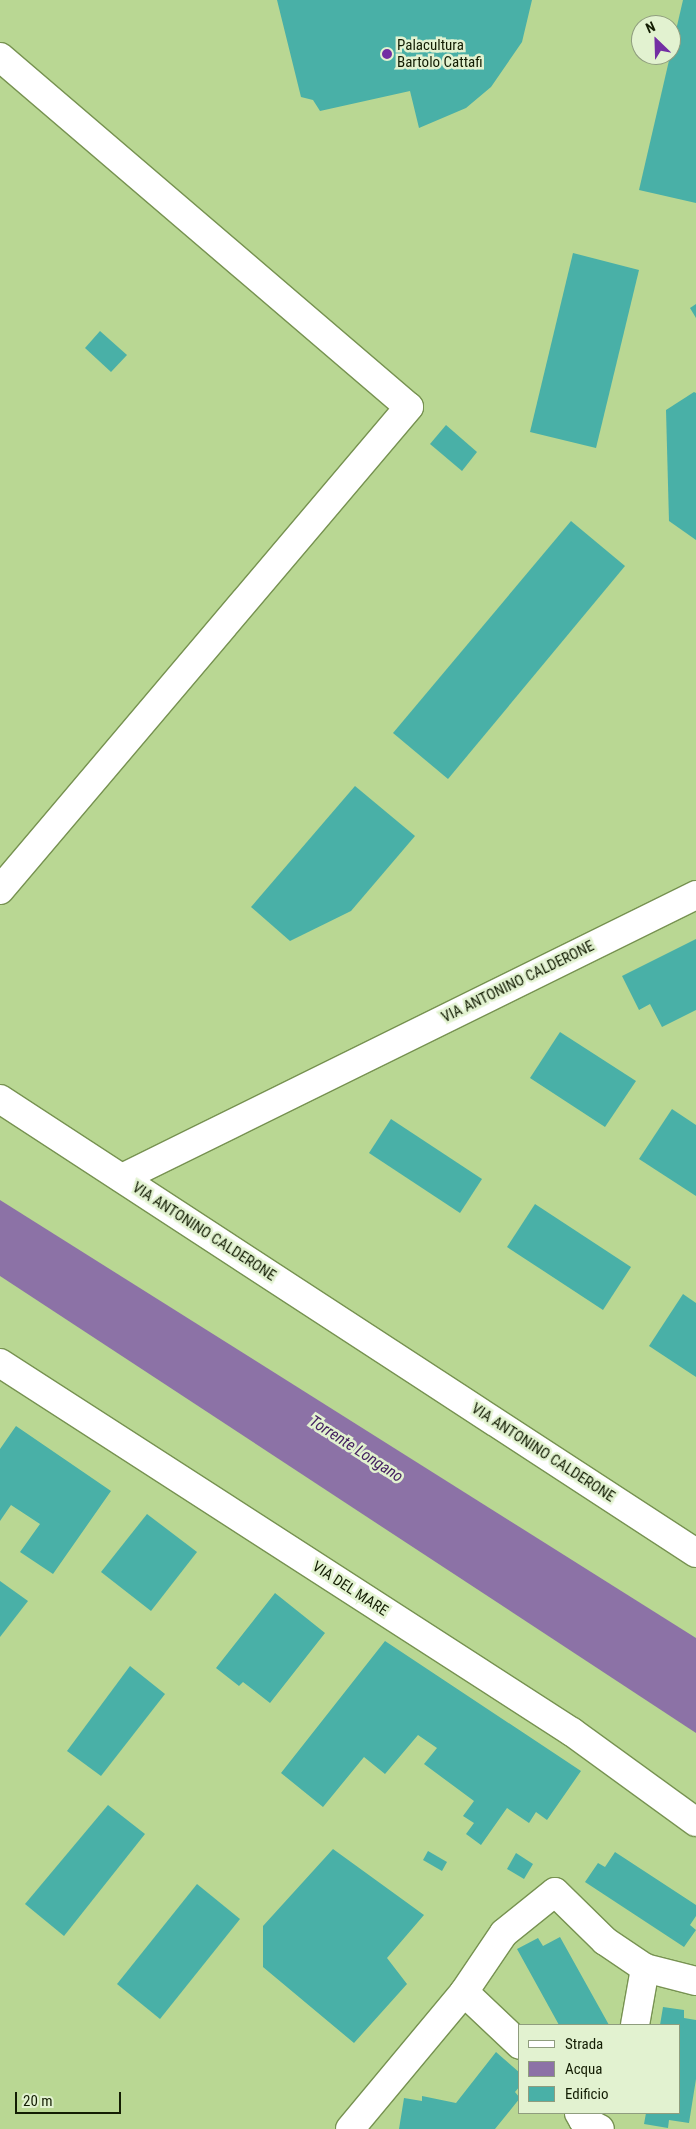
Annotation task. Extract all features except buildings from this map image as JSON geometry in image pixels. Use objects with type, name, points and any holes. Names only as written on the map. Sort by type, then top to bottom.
[{"type":"street","points":[[0,57],[409,407],[0,890]]},
{"type":"street","name":"VIA ANTONINO CALDERONE","points":[[122,1178],[696,895]]},
{"type":"street","points":[[0,1099],[122,1178]]},
{"type":"street","name":"VIA ANTONINO CALDERONE","points":[[122,1178],[696,1553]]},
{"type":"street","name":"VIA DEL MARE","points":[[0,1363],[572,1732],[696,1822]]},
{"type":"street","points":[[350,2129],[464,1992],[504,1933],[555,1892],[605,1941],[645,1968],[696,1982]]},
{"type":"street","points":[[635,2024],[645,1968]]},
{"type":"street","points":[[464,1992],[518,2043]]},
{"type":"water","name":"Torrente Longano","points":[[0,1200],[696,1638],[696,1733],[0,1276]]},
{"type":"place","name":"Palacultura Bartolo Cattafi","points":[[387,54]]}]
